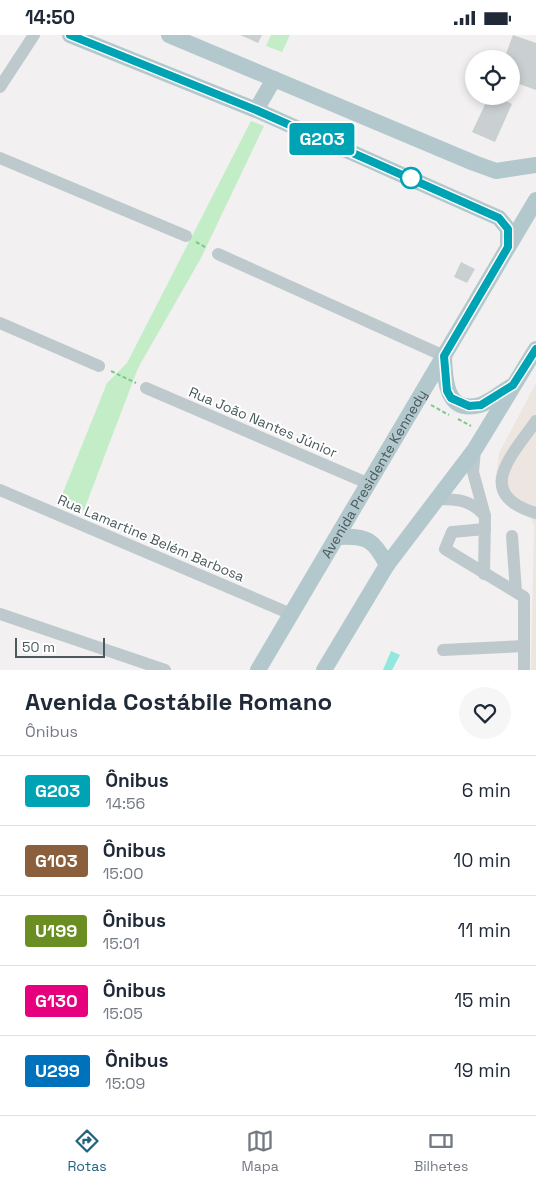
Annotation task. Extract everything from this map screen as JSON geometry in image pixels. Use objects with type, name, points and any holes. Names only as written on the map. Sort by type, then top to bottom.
[{"type":"main road","points":[[70,35],[256,110],[499,218],[508,229],[508,247]]},
{"type":"main road","points":[[169,35],[496,171],[536,165]]},
{"type":"main road","points":[[256,110],[274,79]]},
{"type":"main road","name":"Avenida Presidente Kennedy","points":[[258,670],[536,200]]},
{"type":"main road","points":[[324,670],[387,565],[475,449],[536,349]]},
{"type":"main road","points":[[444,356],[447,391],[451,398],[457,402],[469,406],[481,405],[513,385]]},
{"type":"main road","points":[[338,537],[356,536],[368,539],[378,547],[387,565]]},
{"type":"street","points":[[0,87],[34,35]]},
{"type":"street","points":[[0,158],[186,236]]},
{"type":"street","points":[[218,254],[444,356]]},
{"type":"street","points":[[0,323],[99,365]]},
{"type":"street","name":"Rua João Nantes Júnior","points":[[146,388],[368,483]]},
{"type":"street","points":[[536,421],[506,463],[502,473],[502,484],[507,496],[517,505],[536,513]]},
{"type":"street","points":[[475,449],[473,472],[485,516],[484,574]]},
{"type":"street","name":"Rua Lamartine Belém Barbosa","points":[[0,490],[291,614]]},
{"type":"street","points":[[438,499],[461,499],[477,506],[485,516]]},
{"type":"street","points":[[485,529],[452,532],[445,549],[524,597],[524,670]]},
{"type":"street","points":[[512,536],[516,592]]},
{"type":"street","points":[[0,614],[165,670]]},
{"type":"street","points":[[443,650],[524,646]]},
{"type":"path","points":[[186,236],[218,254]]},
{"type":"path","points":[[99,365],[146,388]]},
{"type":"shaded area","points":[[536,383],[536,670],[531,670],[534,525],[531,519],[514,510],[502,500],[495,482],[499,453]]},
{"type":"green space","points":[[271,35],[290,35],[282,52],[266,46]]},
{"type":"green space","points":[[251,121],[264,126],[201,258],[138,368],[84,510],[60,500],[107,383],[127,363]]},
{"type":"water","points":[[391,651],[400,655],[392,670],[383,670]]},
{"type":"building","points":[[240,35],[262,35],[258,43]]},
{"type":"building","points":[[513,35],[536,43],[536,90],[520,84],[520,50],[507,50]]},
{"type":"building","points":[[485,105],[512,105],[495,142],[472,132]]},
{"type":"building","points":[[461,262],[475,269],[467,283],[454,277]]},
{"type":"bus line","name":"G203","points":[[70,35],[256,110],[499,218],[508,229],[508,247],[444,356],[447,391],[451,398],[469,406],[481,405],[513,385],[536,349]]}]
